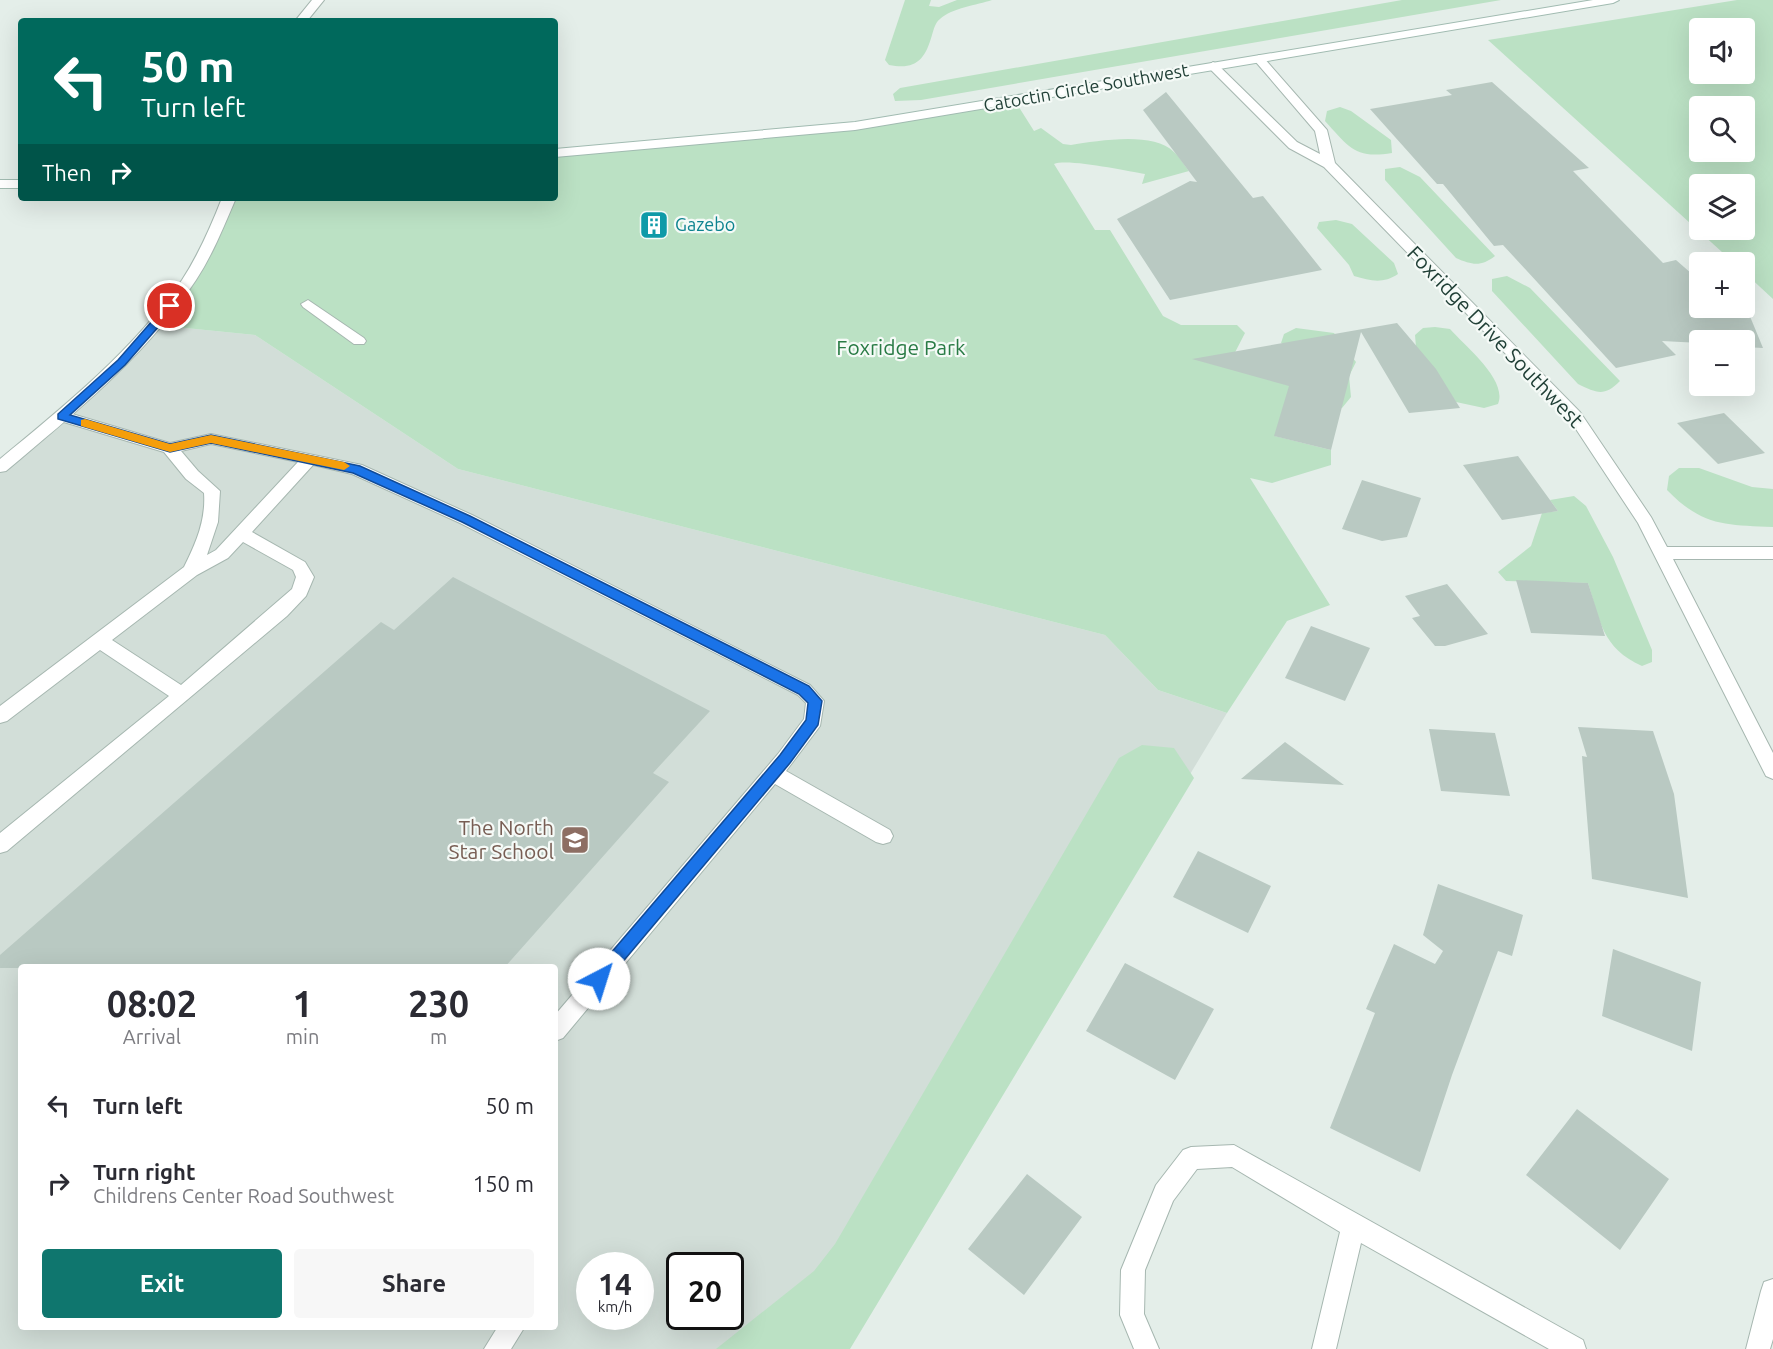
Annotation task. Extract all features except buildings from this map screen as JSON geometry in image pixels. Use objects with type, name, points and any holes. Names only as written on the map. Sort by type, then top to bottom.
[{"type":"street","points":[[303,18],[318,0]]},
{"type":"street","name":"Catoctin Circle Southwest","points":[[558,153],[855,126],[1613,0]]},
{"type":"street","points":[[1258,59],[1321,130],[1329,164]]},
{"type":"street","name":"Foxridge Drive Southwest","points":[[1213,66],[1293,145],[1329,164],[1575,416],[1646,521],[1773,771]]},
{"type":"street","points":[[0,184],[18,184]]},
{"type":"street","points":[[0,467],[122,362],[163,316],[185,287],[222,219],[228,201]]},
{"type":"street","points":[[308,304],[359,341]]},
{"type":"street","points":[[62,416],[170,448],[211,439],[356,469],[466,519],[804,690],[815,701],[813,721],[773,773],[558,1027]]},
{"type":"street","points":[[170,448],[192,475],[212,491],[214,506],[206,538],[191,571]]},
{"type":"street","points":[[0,716],[191,571],[222,554],[243,534],[310,459]]},
{"type":"street","points":[[0,845],[182,695],[281,611],[300,592],[305,578],[298,566],[243,534]]},
{"type":"street","points":[[1663,553],[1773,554]]},
{"type":"street","points":[[100,641],[182,695]]},
{"type":"street","points":[[773,773],[883,836]]},
{"type":"street","points":[[1147,1349],[1132,1315],[1132,1270],[1164,1193],[1191,1158],[1234,1156],[1353,1226],[1574,1349]]},
{"type":"street","points":[[1324,1349],[1353,1226]]},
{"type":"street","points":[[1758,1349],[1773,1291]]},
{"type":"street","points":[[496,1349],[510,1330]]},
{"type":"shaded area","name":"The North Star School","points":[[156,325],[255,335],[458,469],[1105,635],[1158,690],[1227,713],[843,1349],[0,1349],[0,467]]},
{"type":"green space","points":[[905,0],[931,0],[929,6],[939,7],[957,0],[992,0],[945,15],[937,22],[926,51],[918,61],[906,66],[889,65],[885,60]]},
{"type":"green space","points":[[1402,0],[1501,0],[921,100],[895,101],[893,94],[900,88]]},
{"type":"green space","points":[[1737,0],[1773,0],[1773,299],[1755,282],[1755,252],[1722,252],[1709,240],[1755,240],[1755,174],[1689,174],[1689,222],[1488,40]]},
{"type":"green space","name":"Foxridge Park","points":[[1015,101],[1034,131],[1041,128],[1063,144],[1125,139],[1153,141],[1165,146],[1178,156],[1189,171],[1142,184],[1145,174],[1084,164],[1054,164],[1095,230],[1110,230],[1163,316],[1181,325],[1237,325],[1245,333],[1227,368],[1300,348],[1281,343],[1284,334],[1296,328],[1334,333],[1356,362],[1349,376],[1351,397],[1342,408],[1287,396],[1275,436],[1331,450],[1331,465],[1272,483],[1250,478],[1330,605],[1287,621],[1227,713],[1158,690],[1105,635],[458,469],[255,335],[156,325],[185,287],[228,201],[558,201],[558,153],[855,126]]},
{"type":"green space","points":[[1340,107],[1351,111],[1391,140],[1392,153],[1369,154],[1353,149],[1347,144],[1325,121],[1327,111]]},
{"type":"green space","points":[[1400,167],[1420,177],[1495,256],[1476,264],[1456,258],[1385,180],[1385,169]]},
{"type":"green space","points":[[1336,220],[1352,224],[1394,263],[1398,274],[1377,281],[1354,276],[1349,265],[1317,228],[1319,222]]},
{"type":"green space","points":[[1507,276],[1530,288],[1620,381],[1600,392],[1578,384],[1492,291],[1492,279]]},
{"type":"green space","points":[[1423,328],[1450,329],[1483,364],[1497,385],[1498,404],[1484,408],[1456,402],[1416,347],[1415,335]]},
{"type":"green space","points":[[1679,468],[1699,468],[1752,487],[1773,489],[1773,527],[1728,524],[1703,517],[1692,511],[1667,490],[1669,476]]},
{"type":"green space","points":[[1574,496],[1586,506],[1613,557],[1652,650],[1652,662],[1642,666],[1618,651],[1610,642],[1604,632],[1588,583],[1506,581],[1498,572],[1531,546],[1542,513],[1558,511],[1550,500]]},
{"type":"green space","points":[[1142,745],[1174,748],[1194,778],[850,1349],[716,1349],[740,1330],[744,1330],[744,1327],[814,1271],[835,1244],[1119,758]]},
{"type":"slow traffic","points":[[85,423],[170,448],[211,439],[344,466]]},
{"type":"place","name":"Gazebo","points":[[654,225]]},
{"type":"place","name":"The North Star School","points":[[575,840]]},
{"type":"route","points":[[170,306],[156,326],[122,362],[62,416],[170,448],[211,439],[356,469],[466,519],[630,601],[804,690],[815,701],[813,721],[785,759],[599,979]]}]
